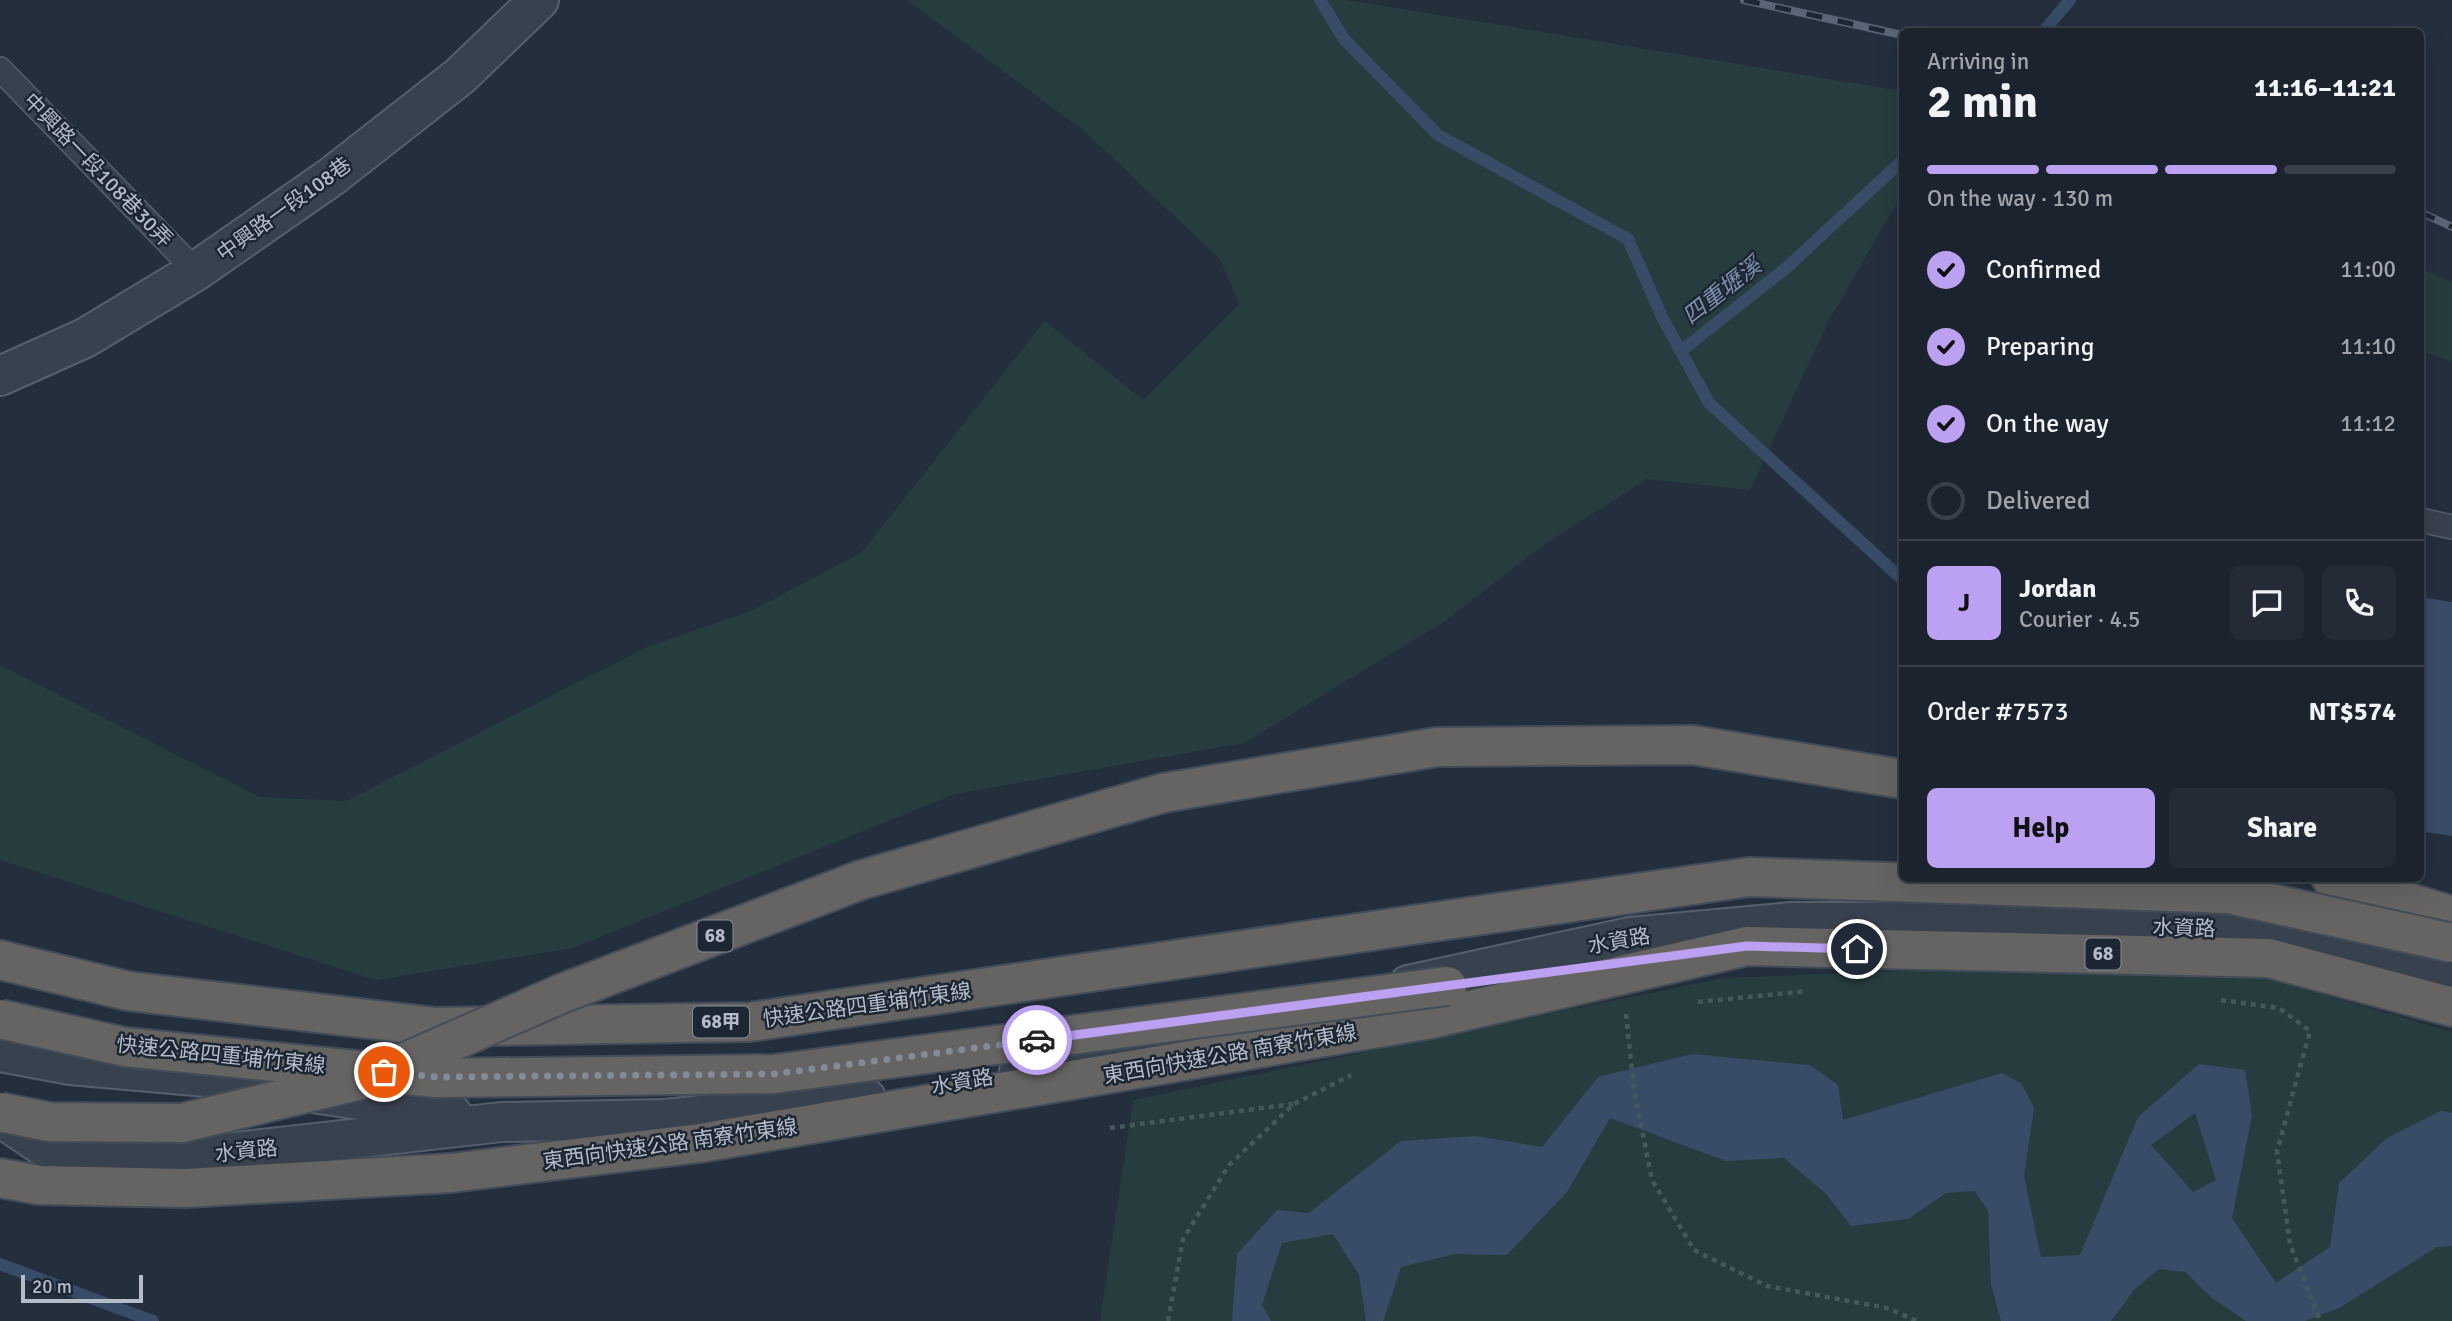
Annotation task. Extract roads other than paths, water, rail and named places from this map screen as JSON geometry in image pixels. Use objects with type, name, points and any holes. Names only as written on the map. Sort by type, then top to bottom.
[{"type":"highway","name":"68","points":[[0,1115],[50,1122],[182,1123],[369,1078],[563,993],[861,880],[1177,790],[1437,747],[1693,745],[1899,779]]},
{"type":"highway","name":"快速公路四重埔竹東線","points":[[0,960],[128,991],[436,1027],[750,1022],[1749,877],[2229,894],[2452,943]]},
{"type":"highway","points":[[2344,882],[2452,916]]},
{"type":"highway","name":"快速公路四重埔竹東線","points":[[0,1019],[125,1046],[436,1077],[774,1074],[1747,946]]},
{"type":"highway","name":"東西向快速公路 南寮竹東線","points":[[0,1178],[39,1185],[186,1188],[451,1173],[700,1143],[1431,1019],[1747,946],[2269,958],[2452,1007]]},
{"type":"street","name":"中興路一段108巷","points":[[0,376],[85,338],[195,271],[331,177],[460,76],[539,0]]},
{"type":"street","name":"水資路","points":[[0,1115],[51,1152],[191,1157],[502,1122],[665,1119],[846,1101],[949,1085],[1093,1056],[1630,937],[1791,922],[2007,922],[2259,931],[2452,976]]},
{"type":"street","name":"水資路","points":[[0,1052],[70,1065],[207,1077],[502,1122]]},
{"type":"lane","name":"中興路一段108巷30弄","points":[[0,69],[195,271]]},
{"type":"lane","points":[[2424,521],[2452,527]]},
{"type":"lane","points":[[2227,930],[2233,882]]},
{"type":"water","points":[[2424,598],[2452,602],[2452,836],[2424,832]]},
{"type":"water","points":[[1692,1054],[1810,1065],[1838,1085],[1843,1120],[2002,1073],[2022,1084],[2034,1108],[2024,1176],[2041,1257],[2080,1255],[2138,1117],[2199,1064],[2245,1070],[2252,1115],[2232,1218],[2276,1283],[2330,1247],[2339,1183],[2387,1138],[2441,1111],[2452,1113],[2452,1246],[2437,1247],[2339,1308],[2305,1321],[2246,1321],[2212,1298],[2185,1272],[2159,1269],[2135,1289],[2111,1321],[2001,1321],[1991,1284],[1988,1211],[1975,1191],[1946,1193],[1908,1219],[1851,1226],[1826,1194],[1784,1158],[1726,1161],[1610,1118],[1567,1192],[1507,1255],[1454,1254],[1401,1267],[1383,1321],[1366,1321],[1359,1275],[1333,1234],[1282,1243],[1262,1305],[1271,1321],[1232,1321],[1237,1254],[1277,1210],[1309,1213],[1401,1141],[1476,1136],[1542,1147],[1598,1077]],"holes":[[[2195,1113],[2216,1180],[2193,1192],[2151,1145]]]},
{"type":"waterway","points":[[1320,0],[1344,39],[1438,135],[1628,239],[1662,317],[1709,403],[1899,576]]},
{"type":"waterway","name":"四重壢溪","points":[[2046,28],[2070,0]]},
{"type":"waterway","name":"四重壢溪","points":[[1681,351],[1785,269],[1899,164]]},
{"type":"waterway","points":[[0,1264],[153,1321]]},
{"type":"railway","points":[[1744,0],[1899,34]]},
{"type":"railway","points":[[2424,214],[2452,227]]}]
